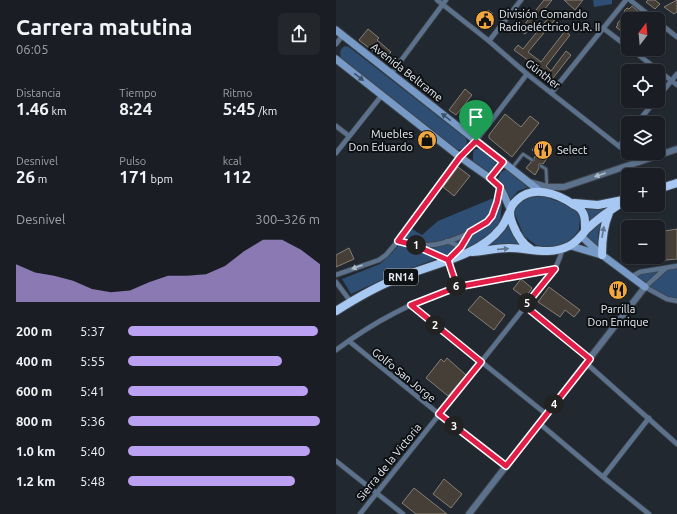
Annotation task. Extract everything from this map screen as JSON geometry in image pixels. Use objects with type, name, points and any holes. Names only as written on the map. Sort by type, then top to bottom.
[{"type":"highway","points":[[665,187],[677,183]]},
{"type":"highway","name":"RN14","points":[[336,311],[395,279],[470,252],[489,241],[501,229],[515,202],[523,195],[531,192],[544,189],[582,210],[585,220],[584,234]]},
{"type":"highway","name":"RN14","points":[[570,202],[598,205],[621,200]]},
{"type":"highway","name":"RN14","points":[[470,252],[507,248],[544,252],[562,250],[570,246],[610,210],[621,203]]},
{"type":"highway","points":[[602,255],[602,240],[605,223],[610,210]]},
{"type":"highway","points":[[509,211],[515,232],[527,247],[535,251]]},
{"type":"main road","name":"Avenida Beltrame","points":[[336,30],[529,182],[544,189]]},
{"type":"main road","points":[[336,59],[460,157],[490,178],[500,187],[509,211]]},
{"type":"main road","points":[[490,178],[503,162]]},
{"type":"main road","points":[[584,234],[602,255],[645,287]]},
{"type":"main road","points":[[570,246],[602,255]]},
{"type":"street","name":"Günther","points":[[436,0],[639,162]]},
{"type":"street","points":[[391,74],[446,0]]},
{"type":"street","points":[[489,41],[521,0]]},
{"type":"street","points":[[552,92],[626,0]]},
{"type":"street","points":[[630,0],[645,12]]},
{"type":"street","points":[[603,28],[621,42]]},
{"type":"street","points":[[665,28],[677,37]]},
{"type":"street","points":[[336,44],[343,35]]},
{"type":"street","points":[[639,56],[677,85]]},
{"type":"street","points":[[336,275],[379,260],[386,255],[460,157],[476,141],[527,74]]},
{"type":"street","points":[[665,89],[677,74]]},
{"type":"street","points":[[336,153],[382,95]]},
{"type":"street","points":[[643,116],[649,108]]},
{"type":"street","points":[[336,126],[349,136]]},
{"type":"street","points":[[544,189],[564,187],[677,149]]},
{"type":"street","points":[[414,245],[430,245],[447,241],[470,232],[487,222],[492,216],[500,187]]},
{"type":"street","points":[[448,260],[461,247],[470,232]]},
{"type":"street","points":[[398,241],[414,245],[448,260],[457,287]]},
{"type":"street","points":[[447,241],[461,247]]},
{"type":"street","name":"Sierra de la Victoria","points":[[360,514],[555,269],[562,250]]},
{"type":"street","points":[[631,276],[640,272],[677,266]]},
{"type":"street","points":[[468,514],[645,287],[666,268]]},
{"type":"street","points":[[336,350],[348,341],[411,305],[457,287],[555,269]]},
{"type":"street","points":[[336,282],[351,302]]},
{"type":"street","points":[[645,287],[666,299],[677,301]]},
{"type":"street","points":[[411,305],[546,414]]},
{"type":"street","points":[[525,306],[588,361],[677,444]]},
{"type":"street","name":"Golfo San Jorge","points":[[348,341],[506,466]]},
{"type":"street","points":[[603,477],[649,418]]},
{"type":"street","points":[[539,423],[649,514]]},
{"type":"street","points":[[336,461],[403,514]]},
{"type":"lane","points":[[512,169],[523,154],[532,160]]},
{"type":"lane","points":[[541,166],[546,170],[544,189]]},
{"type":"shaded area","points":[[593,0],[612,0],[612,4],[594,7]]},
{"type":"shaded area","points":[[345,46],[349,47],[466,138],[467,142],[465,148],[459,150],[455,148],[341,59],[340,52]]},
{"type":"shaded area","points":[[481,149],[495,159],[496,167],[492,172],[484,170],[473,161],[474,150]]},
{"type":"shaded area","points":[[509,170],[529,187],[518,191],[509,201],[502,184],[498,179],[501,172]]},
{"type":"shaded area","points":[[541,194],[556,201],[568,204],[576,209],[580,218],[579,230],[570,241],[553,248],[536,245],[524,236],[514,212],[516,204],[524,196]]},
{"type":"shaded area","points":[[491,199],[502,202],[500,225],[489,237],[471,246],[392,275],[351,294],[342,279],[380,264],[392,253],[412,229],[422,235],[438,221]]},
{"type":"shaded area","points":[[582,205],[611,209],[588,226]]},
{"type":"shaded area","points":[[508,218],[523,246],[485,248],[499,236]]},
{"type":"shaded area","points":[[602,220],[598,233],[599,247],[585,235]]},
{"type":"shaded area","points":[[677,266],[677,301],[667,299],[631,277],[640,272]]},
{"type":"building","points":[[544,0],[552,0],[525,34],[520,30]]},
{"type":"building","points":[[564,0],[583,0],[575,10]]},
{"type":"building","points":[[648,0],[655,0],[660,4],[655,9],[646,2]]},
{"type":"building","points":[[677,0],[677,12],[674,14],[664,7]]},
{"type":"building","points":[[632,6],[639,12],[624,11],[627,8],[629,9]]},
{"type":"building","points":[[488,10],[493,14],[483,26],[478,22]]},
{"type":"building","points":[[553,12],[558,16],[528,52],[541,62],[565,31],[570,35],[546,66],[551,71],[566,51],[571,55],[550,82],[546,78],[548,75],[514,50],[518,45],[523,49]]},
{"type":"building","points":[[621,19],[621,31],[616,27],[618,25],[617,24]]},
{"type":"building","points":[[368,29],[379,38],[377,40],[391,52],[384,60],[359,40]]},
{"type":"building","points":[[465,89],[472,95],[456,115],[449,110]]},
{"type":"building","points":[[475,107],[487,115],[476,129],[473,129],[463,122]]},
{"type":"building","points":[[505,114],[521,127],[530,116],[539,123],[512,157],[489,138],[489,135]]},
{"type":"building","points":[[539,141],[552,151],[543,164],[539,164],[539,168],[535,175],[526,168],[531,162],[534,161],[537,154],[532,150]]},
{"type":"building","points":[[458,167],[470,176],[454,196],[443,187]]},
{"type":"building","points":[[677,229],[677,259],[665,260],[665,231]]},
{"type":"building","points":[[349,248],[354,259],[336,267],[336,255]]},
{"type":"building","points":[[521,279],[532,288],[525,298],[513,289]]},
{"type":"building","points":[[549,287],[580,310],[574,317],[565,310],[560,317],[538,302]]},
{"type":"building","points":[[480,296],[505,315],[494,330],[468,310]]},
{"type":"building","points":[[447,358],[466,375],[448,396],[426,378],[441,359],[444,362]]},
{"type":"building","points":[[444,479],[462,494],[451,508],[433,494]]},
{"type":"building","points":[[414,488],[447,514],[416,514],[402,503]]},
{"type":"place","name":"División Comando Radioeléctrico U.R. II","points":[[485,20]]},
{"type":"place","name":"Muebles Don Eduardo","points":[[427,140]]},
{"type":"place","name":"Select","points":[[543,150]]},
{"type":"place","name":"Parrilla Don Enrique","points":[[618,290]]},
{"type":"route","points":[[476,141],[460,157],[398,241],[414,245],[448,260],[457,287],[411,305],[481,362],[439,414],[506,466],[590,359],[525,306],[555,269],[457,287],[448,260],[461,247],[470,232],[487,222],[492,216],[500,187],[490,178],[503,162],[476,141]]}]
